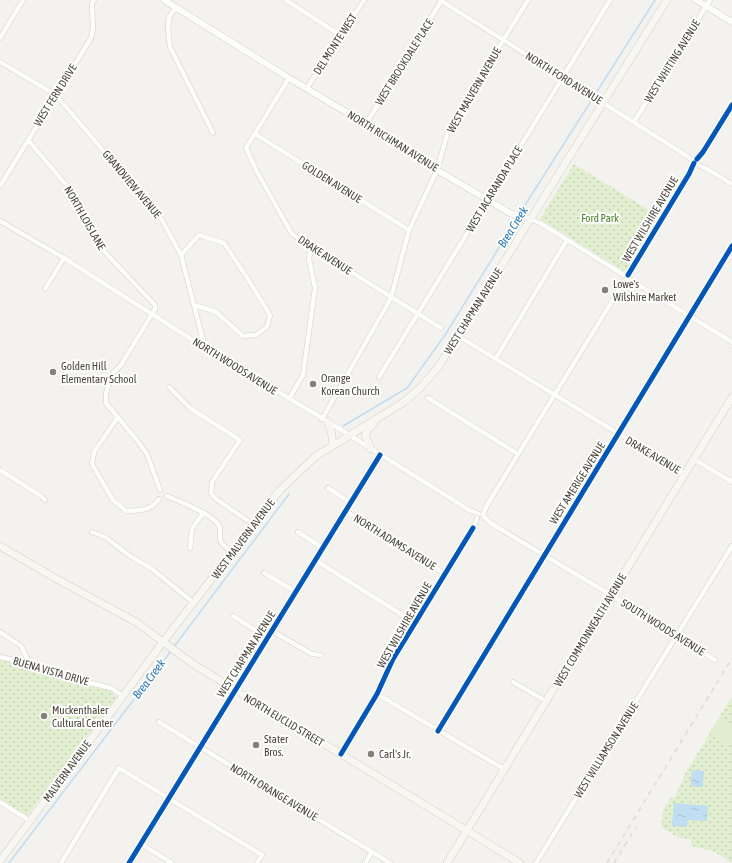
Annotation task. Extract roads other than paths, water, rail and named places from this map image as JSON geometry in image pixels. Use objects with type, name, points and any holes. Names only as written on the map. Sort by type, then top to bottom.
[{"type":"main road","name":"WEST CHAPMAN AVENUE","points":[[333,445],[404,402],[420,388],[442,361],[531,219],[600,101],[666,0]]},
{"type":"main road","name":"WEST COMMONWEALTH AVENUE","points":[[447,863],[732,397]]},
{"type":"main road","points":[[370,449],[365,435],[368,429],[380,417]]},
{"type":"main road","points":[[325,420],[331,430],[333,445]]},
{"type":"main road","name":"WEST MALVERN AVENUE","points":[[166,644],[194,603],[280,490],[316,456],[333,445]]},
{"type":"main road","name":"NORTH EUCLID STREET","points":[[0,546],[136,622],[176,652],[236,690],[520,863]]},
{"type":"main road","name":"MALVERN AVENUE","points":[[0,861],[122,696],[166,644]]},
{"type":"street","points":[[0,38],[23,0]]},
{"type":"street","name":"WEST FERN DRIVE","points":[[0,186],[91,38],[93,29],[92,3],[94,0]]},
{"type":"street","name":"NORTH RICHMAN AVENUE","points":[[164,0],[289,78],[398,143],[437,170],[510,213],[540,223],[732,342]]},
{"type":"street","points":[[286,0],[340,35]]},
{"type":"street","name":"DEL MONTE WEST","points":[[307,88],[364,0]]},
{"type":"street","name":"NORTH FORD AVENUE","points":[[441,0],[562,78],[732,184]]},
{"type":"street","name":"WEST BROOKDALE PLACE","points":[[366,124],[441,0]]},
{"type":"street","name":"WEST MALVERN AVENUE","points":[[391,298],[409,230],[437,170],[449,128],[528,0]]},
{"type":"street","name":"WEST JACARANDA PLACE","points":[[379,377],[610,0]]},
{"type":"street","points":[[696,0],[732,22]]},
{"type":"street","name":"WEST WHITING AVENUE","points":[[634,122],[710,0]]},
{"type":"street","points":[[176,8],[169,17],[168,28],[170,47],[213,133]]},
{"type":"street","name":"GRANDVIEW AVENUE","points":[[0,62],[56,95],[162,220],[181,255],[205,348]]},
{"type":"street","points":[[255,134],[289,78]]},
{"type":"street","name":"WEST WILSHIRE AVENUE","points":[[341,754],[377,694],[394,659],[415,623],[732,105]]},
{"type":"street","name":"DRAKE AVENUE","points":[[255,134],[246,148],[256,170],[292,234],[391,298],[441,328]]},
{"type":"street","name":"GOLDEN AVENUE","points":[[255,134],[409,230]]},
{"type":"street","name":"NORTH LOIS LANE","points":[[28,140],[67,186],[100,247],[155,305],[155,309],[152,314]]},
{"type":"street","name":"NORTH WOODS AVENUE","points":[[0,221],[64,258],[205,348],[325,420],[480,517],[611,595]]},
{"type":"street","points":[[181,255],[200,234],[224,243],[270,315],[266,328],[256,335],[243,336],[216,312],[194,305]]},
{"type":"street","points":[[496,358],[567,240]]},
{"type":"street","name":"WEST AMERIGE AVENUE","points":[[438,731],[544,555],[619,435],[732,246]]},
{"type":"street","points":[[289,399],[303,375],[315,288],[309,259],[311,247]]},
{"type":"street","points":[[45,289],[64,258]]},
{"type":"street","points":[[325,420],[391,298]]},
{"type":"street","points":[[152,314],[121,365],[113,373],[106,393],[106,403],[136,439],[146,454],[160,490]]},
{"type":"street","name":"DRAKE AVENUE","points":[[458,336],[685,474]]},
{"type":"street","points":[[168,387],[190,408],[240,440],[212,482],[211,493],[216,499],[254,525]]},
{"type":"street","points":[[428,398],[518,454]]},
{"type":"street","points":[[118,417],[94,452],[92,464],[113,500],[126,511],[146,510],[153,506],[159,499]]},
{"type":"street","name":"WEST CHAPMAN AVENUE","points":[[129,863],[380,455]]},
{"type":"street","points":[[694,458],[732,482]]},
{"type":"street","points":[[0,470],[45,500]]},
{"type":"street","name":"NORTH ADAMS AVENUE","points":[[328,488],[351,502]]},
{"type":"street","points":[[167,496],[203,513],[218,523],[222,544],[233,553]]},
{"type":"street","name":"NORTH ADAMS AVENUE","points":[[346,511],[445,574]]},
{"type":"street","points":[[190,548],[192,529],[203,513]]},
{"type":"street","points":[[92,532],[105,537],[130,556],[152,569],[194,603]]},
{"type":"street","points":[[298,532],[323,548]]},
{"type":"street","name":"WEST WILLIAMSON AVENUE","points":[[536,863],[732,546]]},
{"type":"street","points":[[315,560],[415,623]]},
{"type":"street","points":[[264,572],[296,592]]},
{"type":"street","name":"SOUTH WOODS AVENUE","points":[[611,595],[715,660]]},
{"type":"street","points":[[233,616],[268,638]]},
{"type":"street","points":[[272,631],[312,654],[321,655]]},
{"type":"street","points":[[0,632],[21,646],[30,664]]},
{"type":"street","name":"BUENA VISTA DRIVE","points":[[0,657],[30,664],[54,674],[111,688],[122,696]]},
{"type":"street","points":[[513,682],[546,701]]},
{"type":"street","points":[[377,694],[504,770]]},
{"type":"street","name":"NORTH ORANGE AVENUE","points":[[159,722],[390,863]]},
{"type":"street","points":[[61,863],[119,768],[262,855],[257,863]]},
{"type":"street","points":[[0,802],[30,821]]},
{"type":"street","points":[[141,844],[172,863]]},
{"type":"street","points":[[365,863],[372,852]]},
{"type":"water","points":[[692,770],[704,771],[703,787],[691,786]]},
{"type":"water","points":[[674,803],[708,806],[707,821],[688,820],[687,827],[672,826]]},
{"type":"waterway","name":"Brea Creek","points":[[520,213],[655,0]]},
{"type":"waterway","name":"Brea Creek","points":[[343,426],[407,388],[445,335],[518,217]]},
{"type":"waterway","name":"Brea Creek","points":[[173,648],[289,494]]},
{"type":"waterway","name":"Brea Creek","points":[[9,863],[171,651]]},
{"type":"railway","points":[[607,863],[732,658]]},
{"type":"railway","points":[[614,863],[636,827]]},
{"type":"place","name":"Lowe's Wilshire Market","points":[[605,290]]},
{"type":"place","name":"Golden Hill Elementary School","points":[[53,372]]},
{"type":"place","name":"Orange Korean Church","points":[[313,384]]},
{"type":"place","name":"Muckenthaler Cultural Center","points":[[44,716]]},
{"type":"place","name":"Stater Bros.","points":[[256,745]]},
{"type":"place","name":"Carl's Jr.","points":[[371,754]]},
{"type":"park label","name":"Ford Park","points":[[600,218]]}]
